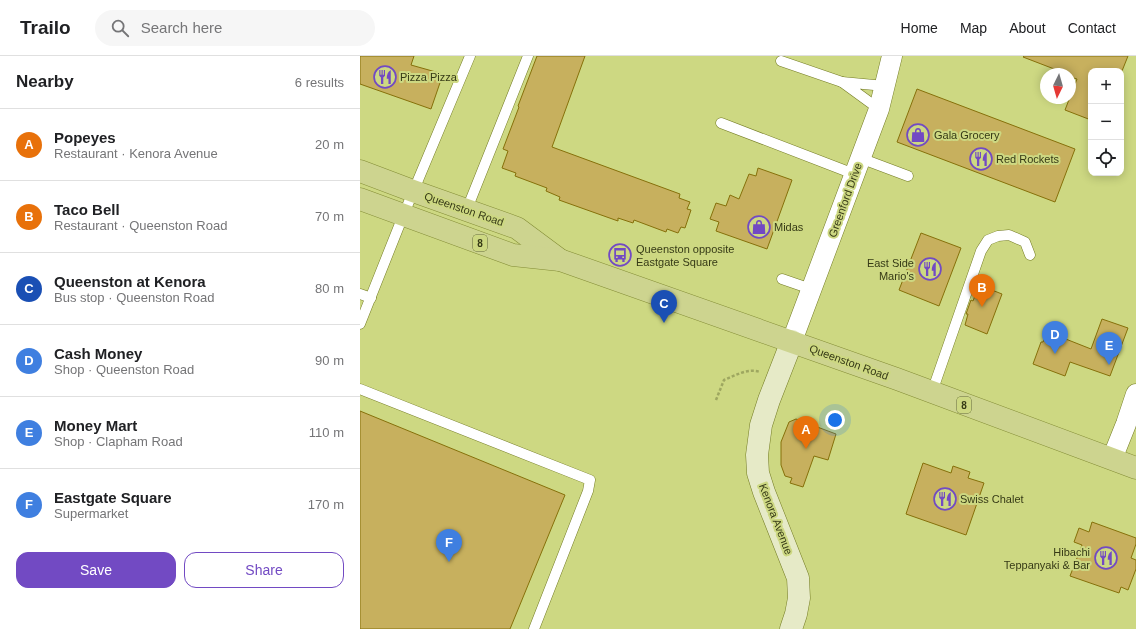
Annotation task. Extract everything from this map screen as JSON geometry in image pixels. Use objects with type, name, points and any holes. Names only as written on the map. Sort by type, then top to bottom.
[{"type":"main road","name":"Queenston Road","points":[[360,171],[517,228],[560,260]]},
{"type":"main road","name":"Queenston Road","points":[[360,199],[513,255],[560,260],[792,341],[1136,468]]},
{"type":"street","name":"Greenford Drive","points":[[792,341],[879,109],[892,56]]},
{"type":"street","name":"Kenora Avenue","points":[[791,629],[800,598],[798,578],[764,492],[758,473],[757,455],[761,425],[792,341]]},
{"type":"street","points":[[1112,460],[1135,398]]},
{"type":"lane","points":[[360,324],[413,191],[470,56]]},
{"type":"lane","points":[[467,210],[528,56]]},
{"type":"lane","points":[[781,61],[842,82],[885,86]]},
{"type":"lane","points":[[842,82],[879,109]]},
{"type":"lane","points":[[721,123],[857,166],[908,176]]},
{"type":"lane","points":[[932,392],[981,251],[988,240],[998,236],[1009,235],[1025,242],[1030,255]]},
{"type":"lane","points":[[782,279],[811,289]]},
{"type":"lane","points":[[360,294],[371,298]]},
{"type":"lane","points":[[360,389],[590,480],[588,491],[534,629]]},
{"type":"path","points":[[716,400],[724,380],[745,372],[755,370],[778,378]]},
{"type":"building","points":[[360,56],[414,56],[411,65],[443,74],[431,109],[360,84]]},
{"type":"building","points":[[537,56],[585,56],[552,147],[680,194],[679,198],[690,202],[687,209],[691,210],[685,228],[681,227],[678,233],[667,229],[666,232],[634,220],[633,223],[618,218],[618,221],[559,200],[560,197],[546,191],[547,188],[515,176],[516,173],[502,168],[508,151],[503,149]]},
{"type":"building","points":[[1128,56],[1123,68],[1088,68],[1088,119],[1065,110],[1067,104],[1076,104],[1076,68],[1052,68],[1023,57]]},
{"type":"building","points":[[917,89],[1075,149],[1055,202],[897,142]]},
{"type":"building","points":[[758,168],[792,180],[767,249],[716,231],[719,222],[710,219],[716,203],[726,206],[730,195],[739,199],[749,174],[756,176]]},
{"type":"building","name":"East Side Mario's","points":[[921,233],[961,248],[939,306],[899,290]]},
{"type":"building","points":[[979,285],[1002,294],[987,334],[965,325],[968,314],[966,314]]},
{"type":"building","points":[[1102,319],[1128,328],[1110,376],[1070,362],[1065,376],[1033,364],[1041,342],[1043,342],[1048,332],[1091,349]]},
{"type":"building","points":[[360,411],[565,495],[510,629],[360,629]]},
{"type":"building","points":[[796,419],[836,434],[828,460],[814,456],[803,487],[790,483],[792,478],[785,476],[781,465],[781,442],[789,422]]},
{"type":"building","name":"Swiss Chalet","points":[[923,463],[951,473],[953,466],[970,472],[968,478],[984,483],[966,535],[906,514]]},
{"type":"building","points":[[1092,522],[1136,538],[1136,544],[1131,558],[1136,560],[1136,569],[1128,590],[1121,587],[1119,593],[1070,576],[1082,545],[1074,542],[1079,528],[1089,532]]},
{"type":"place","name":"Pizza Pizza","points":[[385,77]]},
{"type":"place","name":"Gala Grocery","points":[[918,135]]},
{"type":"place","name":"Red Rockets","points":[[981,159]]},
{"type":"place","name":"Midas","points":[[759,227]]},
{"type":"place","name":"Queenston opposite Eastgate Square","points":[[620,255]]},
{"type":"place","name":"East Side Mario's","points":[[930,269]]},
{"type":"place","name":"Taco Bell","points":[[982,307]]},
{"type":"place","name":"Queenston at Kenora","points":[[664,323]]},
{"type":"place","name":"Cash Money","points":[[1055,354]]},
{"type":"place","name":"Money Mart","points":[[1109,365]]},
{"type":"place","name":"Popeyes","points":[[806,449]]},
{"type":"place","name":"Swiss Chalet","points":[[945,499]]},
{"type":"place","name":"Hibachi Teppanyaki & Bar","points":[[1106,558]]},
{"type":"place","name":"Eastgate Square","points":[[449,562]]}]
